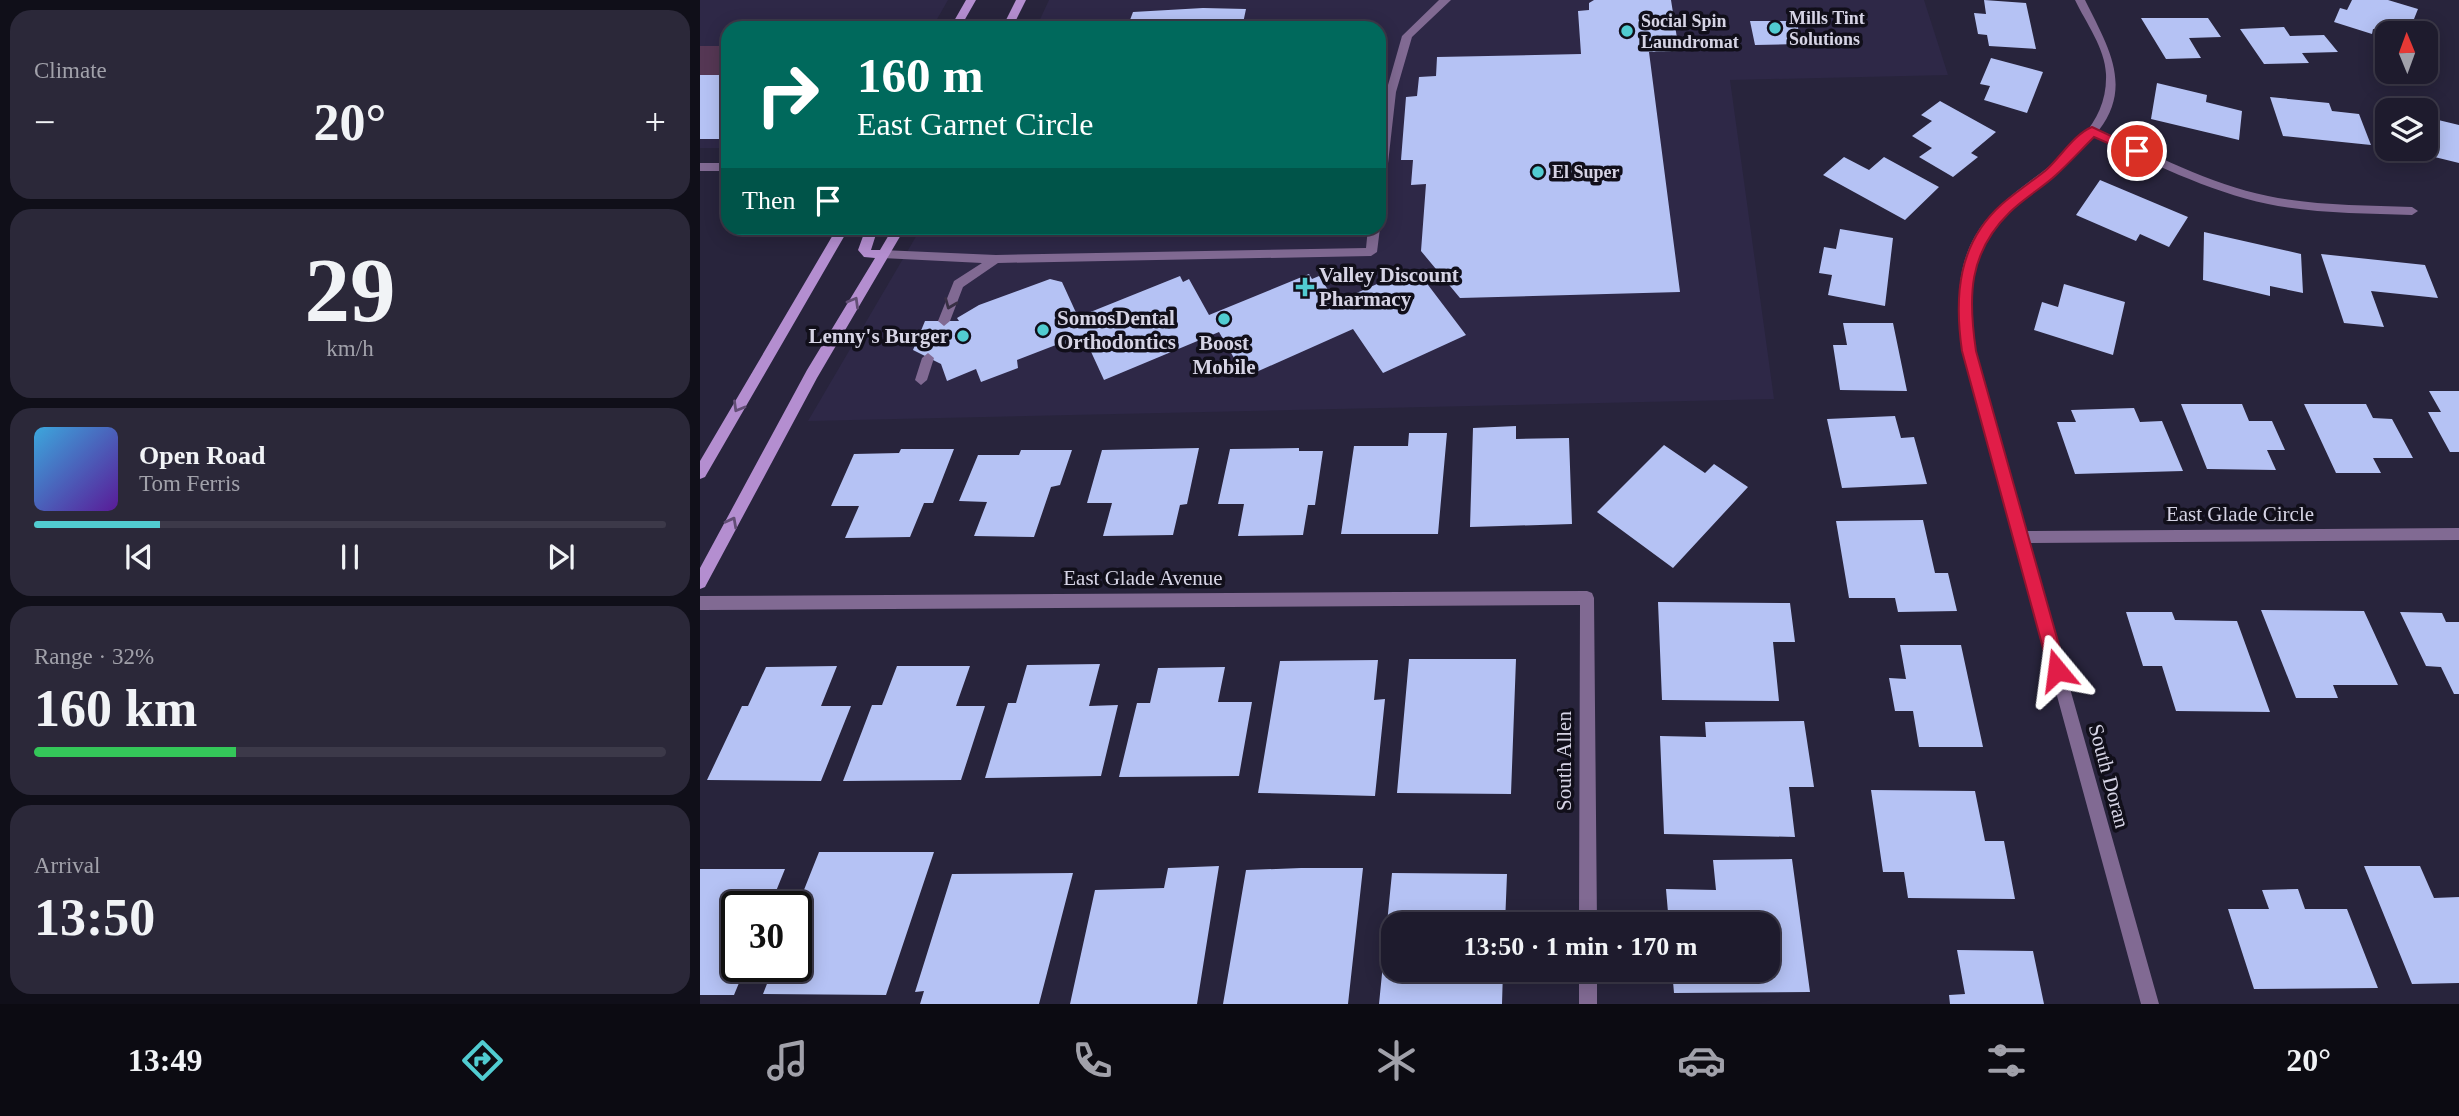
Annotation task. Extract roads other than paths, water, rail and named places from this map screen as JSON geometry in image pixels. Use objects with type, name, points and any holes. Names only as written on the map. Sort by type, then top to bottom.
[{"type":"main road","points":[[959,21],[971,0]]},
{"type":"main road","points":[[1010,21],[1021,0]]},
{"type":"main road","points":[[700,473],[839,235]]},
{"type":"main road","points":[[869,235],[864,250],[868,254],[882,254]]},
{"type":"main road","points":[[700,582],[812,374],[894,235]]},
{"type":"street","points":[[1386,133],[1391,92],[1407,36],[1446,0]]},
{"type":"street","name":"South Doran","points":[[2080,0],[2104,48],[2111,74],[2109,99],[2092,131],[2051,173],[2006,207],[1982,234],[1969,265],[1964,317],[1969,351],[2150,1004]]},
{"type":"street","points":[[2092,131],[2228,190],[2268,201],[2412,211]]},
{"type":"street","points":[[700,167],[721,167]]},
{"type":"street","points":[[882,254],[996,259],[1371,253],[1373,235]]},
{"type":"street","points":[[944,321],[958,284],[996,259]]},
{"type":"street","points":[[920,380],[928,358]]},
{"type":"street","name":"East Glade Circle","points":[[2021,537],[2459,534]]},
{"type":"street","name":"East Glade Avenue","points":[[700,603],[1587,598]]},
{"type":"street","name":"South Allen","points":[[1587,598],[1588,912]]},
{"type":"street","points":[[1588,982],[1588,1004]]},
{"type":"place","name":"Mills Tint Solutions","points":[[1775,28]]},
{"type":"place","name":"Social Spin Laundromat","points":[[1627,31]]},
{"type":"place","name":"El Super","points":[[1538,172]]},
{"type":"place","name":"Valley Discount Pharmacy","points":[[1305,287]]},
{"type":"place","name":"Boost Mobile","points":[[1224,319]]},
{"type":"place","name":"SomosDental Orthodontics","points":[[1043,330]]},
{"type":"place","name":"Lenny's Burger","points":[[963,336]]}]
